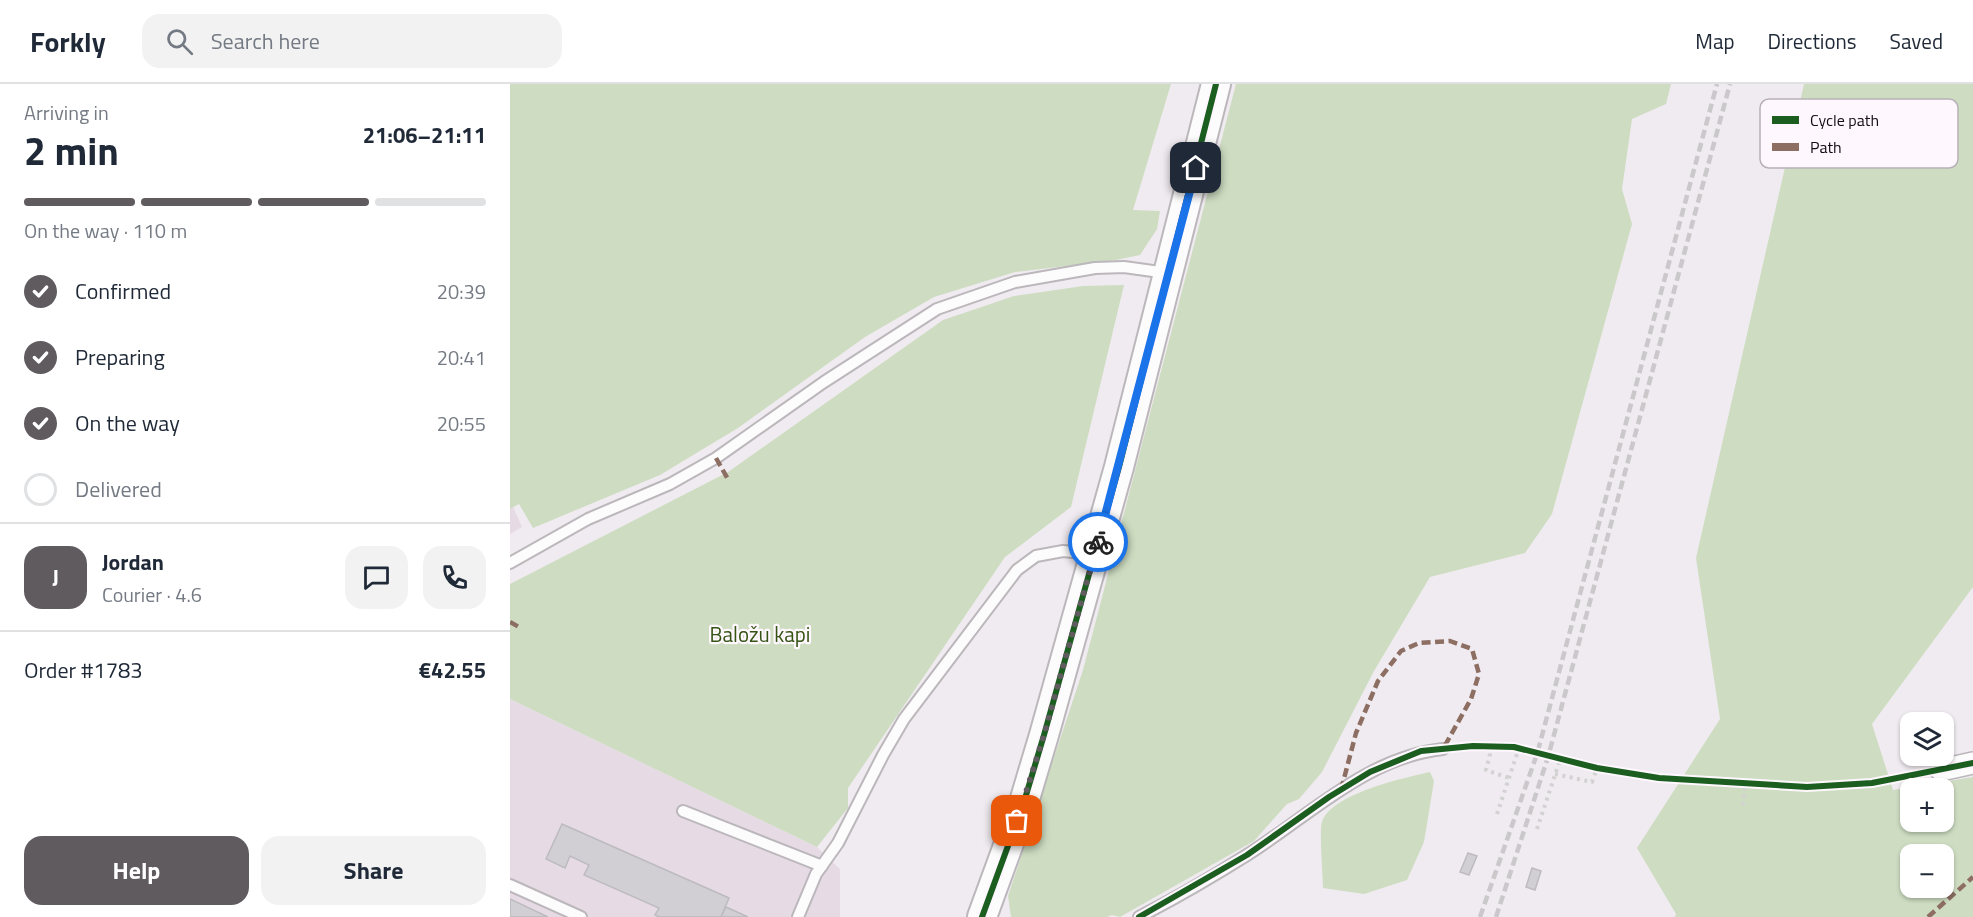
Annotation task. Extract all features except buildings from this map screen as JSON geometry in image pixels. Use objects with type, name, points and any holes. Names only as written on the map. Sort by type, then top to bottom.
[{"type":"main road","points":[[982,917],[1024,802],[1095,554],[1216,84]]},
{"type":"street","points":[[1941,770],[1973,763]]},
{"type":"lane","points":[[510,563],[588,519],[670,484],[716,458],[824,382],[937,309],[1015,282],[1095,268],[1132,268],[1169,273]]},
{"type":"lane","points":[[798,917],[822,866],[838,843],[904,718],[1017,570],[1036,556],[1063,551],[1095,554]]},
{"type":"lane","points":[[1139,917],[1247,855],[1329,797],[1370,772],[1421,751],[1443,749]]},
{"type":"lane","points":[[683,811],[822,866]]},
{"type":"lane","points":[[510,885],[581,917]]},
{"type":"path","points":[[1489,746],[1490,754],[1486,770],[1509,778]]},
{"type":"path","points":[[1443,749],[1489,746],[1519,748],[1597,768],[1659,777],[1807,787],[1872,783],[1941,770]]},
{"type":"path","points":[[1497,814],[1519,748]]},
{"type":"path","points":[[1537,829],[1560,760]]},
{"type":"path","points":[[1555,774],[1592,782],[1597,768]]},
{"type":"path","points":[[1743,805],[1745,783]]},
{"type":"shaded area","points":[[510,500],[522,527],[510,534]]},
{"type":"shaded area","points":[[510,699],[817,847],[840,869],[840,917],[510,917]]},
{"type":"green space","points":[[510,84],[1171,84],[1133,210],[1160,211],[1157,229],[1140,255],[1015,272],[934,297],[865,337],[738,428],[660,475],[533,528],[519,504],[510,509]]},
{"type":"green space","points":[[1236,84],[1671,84],[1666,104],[1632,119],[1622,189],[1632,224],[1552,514],[1525,553],[1430,577],[1374,671],[1322,772],[1299,799],[1287,804],[1254,841],[1120,917],[1112,915],[1107,917],[1011,917],[1008,896],[1083,670]]},
{"type":"green space","points":[[1804,84],[1973,84],[1973,587],[1872,724],[1893,790],[1900,789],[1900,832],[1954,832],[1954,780],[1973,777],[1973,917],[1675,917],[1676,914],[1637,848],[1720,719],[1696,558],[1785,168],[1958,168],[1958,99],[1801,99]]},
{"type":"green space","name":"Baložu kapi","points":[[1124,285],[1071,507],[1005,557],[848,788],[848,808],[817,847],[510,699],[510,584],[728,472],[943,320],[1014,296],[1083,286]]},
{"type":"green space","points":[[1430,772],[1434,781],[1424,842],[1407,880],[1364,894],[1323,888],[1321,827],[1328,812],[1353,795],[1403,778]]},
{"type":"railway","points":[[1480,917],[1537,754],[1717,84]]},
{"type":"railway","points":[[1496,917],[1548,757],[1730,84]]},
{"type":"marked path","points":[[716,458],[729,481]]},
{"type":"marked path","points":[[510,622],[519,627]]},
{"type":"marked path","points":[[1341,790],[1356,733],[1378,681],[1401,651],[1419,643],[1450,641],[1472,649],[1479,674],[1471,699],[1443,749]]},
{"type":"marked path","points":[[1928,917],[1973,877]]},
{"type":"cycle path","points":[[982,917],[1024,802],[1044,735],[1119,467],[1216,84]]},
{"type":"cycle path","points":[[1139,917],[1247,855],[1329,797],[1370,772],[1421,751],[1473,746],[1514,747],[1597,768],[1659,778],[1807,787],[1872,783],[1973,763]]},
{"type":"way so far","points":[[1017,821],[1044,735],[1098,542]]},
{"type":"route","points":[[1098,542],[1196,168]]}]
